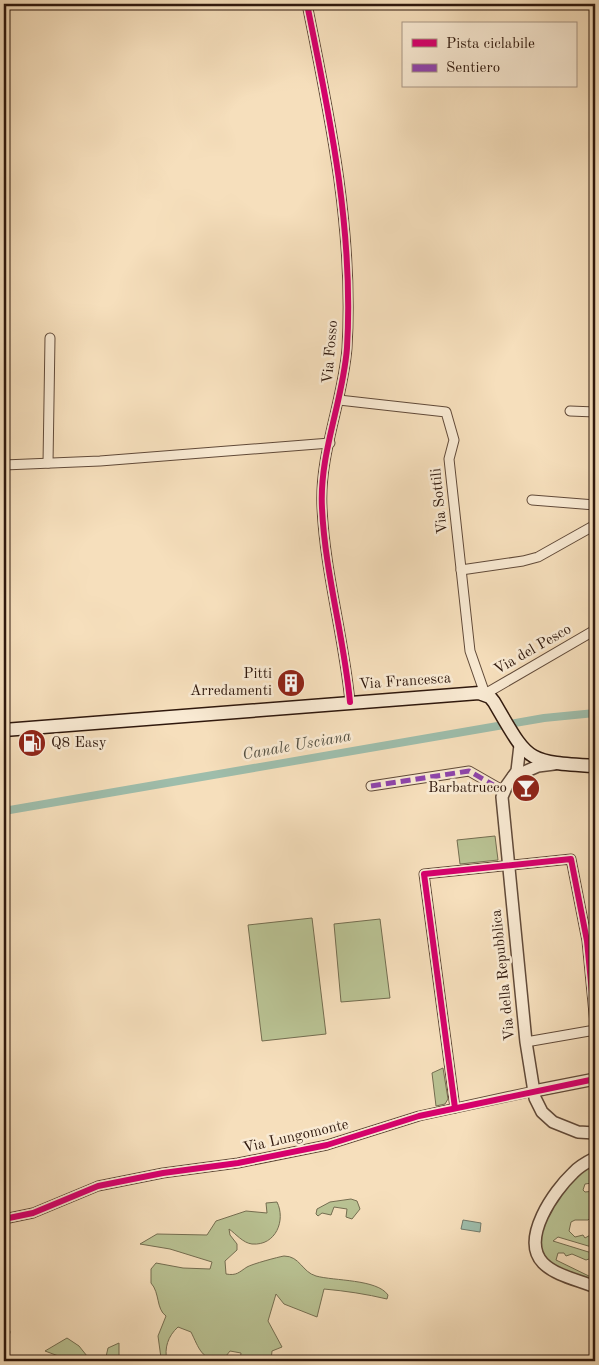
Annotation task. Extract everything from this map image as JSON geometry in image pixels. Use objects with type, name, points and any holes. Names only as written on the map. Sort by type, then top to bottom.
[{"type":"main road","name":"Via Francesca","points":[[4,730],[471,693],[490,698]]},
{"type":"main road","points":[[490,698],[520,745],[531,755],[543,762],[554,764],[595,766]]},
{"type":"street","name":"Via Fosso","points":[[307,4],[338,165],[344,218],[347,349],[330,443],[322,507],[350,702]]},
{"type":"street","points":[[48,463],[50,338]]},
{"type":"street","name":"Via Sottili","points":[[339,400],[446,412],[454,440],[449,459],[470,651],[490,698]]},
{"type":"street","points":[[570,412],[595,412]]},
{"type":"street","points":[[4,466],[100,461],[330,443]]},
{"type":"street","points":[[532,500],[595,504]]},
{"type":"street","points":[[461,570],[538,557],[595,525]]},
{"type":"street","name":"Via del Pesco","points":[[490,698],[595,630]]},
{"type":"street","points":[[518,774],[520,745]]},
{"type":"street","points":[[371,786],[469,771],[504,791],[531,755]]},
{"type":"street","points":[[518,774],[538,766],[554,764]]},
{"type":"street","name":"Via della Repubblica","points":[[504,791],[502,797],[508,866],[526,1042],[534,1091],[540,1109],[549,1119],[578,1132],[595,1133]]},
{"type":"street","points":[[455,1108],[424,874],[572,859],[591,940],[595,1024]]},
{"type":"street","points":[[526,1042],[595,1030]]},
{"type":"street","name":"Via Lungomonte","points":[[4,1219],[33,1213],[98,1186],[146,1176],[238,1163],[327,1145],[419,1116],[595,1079]]},
{"type":"street","points":[[595,1158],[573,1172],[562,1186],[544,1212],[537,1227],[534,1242],[535,1251],[550,1269],[595,1286]]},
{"type":"shaded area","points":[[495,836],[498,860],[460,864],[457,840]]},
{"type":"shaded area","points":[[312,918],[326,1034],[262,1041],[248,925]]},
{"type":"shaded area","points":[[380,919],[390,998],[341,1002],[334,924]]},
{"type":"shaded area","points":[[443,1068],[448,1099],[445,1104],[436,1106],[432,1073]]},
{"type":"shaded area","points":[[595,1162],[595,1185],[592,1183],[585,1184],[583,1190],[585,1192],[595,1191],[595,1222],[595,1248],[558,1237],[553,1241],[595,1254],[595,1257],[586,1260],[572,1254],[566,1256],[564,1253],[558,1253],[556,1260],[595,1279],[595,1283],[547,1262],[538,1242],[541,1230],[552,1207],[567,1187]],"holes":[[[593,1215],[595,1222],[592,1234],[585,1238],[583,1235],[575,1237],[569,1231],[571,1222],[575,1220],[588,1220]]]},
{"type":"shaded area","points":[[351,1199],[357,1201],[360,1209],[352,1219],[346,1217],[347,1209],[334,1207],[331,1215],[322,1213],[318,1216],[316,1214],[317,1209],[330,1202]]},
{"type":"shaded area","points":[[277,1202],[280,1216],[279,1224],[273,1236],[267,1241],[260,1244],[252,1244],[243,1240],[229,1229],[230,1235],[237,1244],[237,1250],[225,1261],[226,1274],[235,1274],[250,1266],[284,1256],[294,1259],[307,1271],[316,1276],[355,1281],[375,1286],[388,1295],[387,1299],[324,1289],[317,1317],[284,1304],[276,1294],[268,1321],[282,1347],[272,1351],[271,1361],[240,1361],[241,1353],[230,1351],[222,1361],[209,1358],[199,1348],[191,1332],[178,1327],[168,1342],[166,1351],[167,1361],[157,1361],[161,1358],[158,1336],[166,1316],[161,1309],[156,1291],[151,1283],[151,1269],[156,1263],[183,1268],[210,1269],[212,1262],[170,1249],[140,1244],[157,1234],[207,1235],[216,1221],[246,1211],[267,1213],[266,1203]]},
{"type":"shaded area","points":[[463,1220],[481,1223],[480,1232],[461,1229]]},
{"type":"shaded area","points":[[4,1312],[10,1332],[4,1358]]},
{"type":"shaded area","points":[[67,1338],[79,1346],[91,1361],[64,1361],[61,1357],[45,1351]]},
{"type":"shaded area","points":[[119,1343],[119,1361],[105,1361],[108,1348]]},
{"type":"waterway","name":"Canale Usciana","points":[[4,811],[544,718],[595,713]]},
{"type":"marked path","points":[[371,786],[469,771],[504,791]]},
{"type":"cycle path","points":[[307,4],[332,132],[347,261],[348,305],[345,368],[324,468],[322,508],[327,557],[344,653],[350,702]]},
{"type":"cycle path","points":[[455,1108],[424,874],[571,859],[587,941],[595,1024]]},
{"type":"cycle path","points":[[4,1219],[33,1213],[98,1186],[163,1173],[238,1163],[327,1145],[419,1116],[595,1079]]},
{"type":"place","name":"Pitti Arredamenti","points":[[291,683]]},
{"type":"place","name":"Q8 Easy","points":[[32,743]]},
{"type":"place","name":"Barbatrucco","points":[[526,788]]}]
